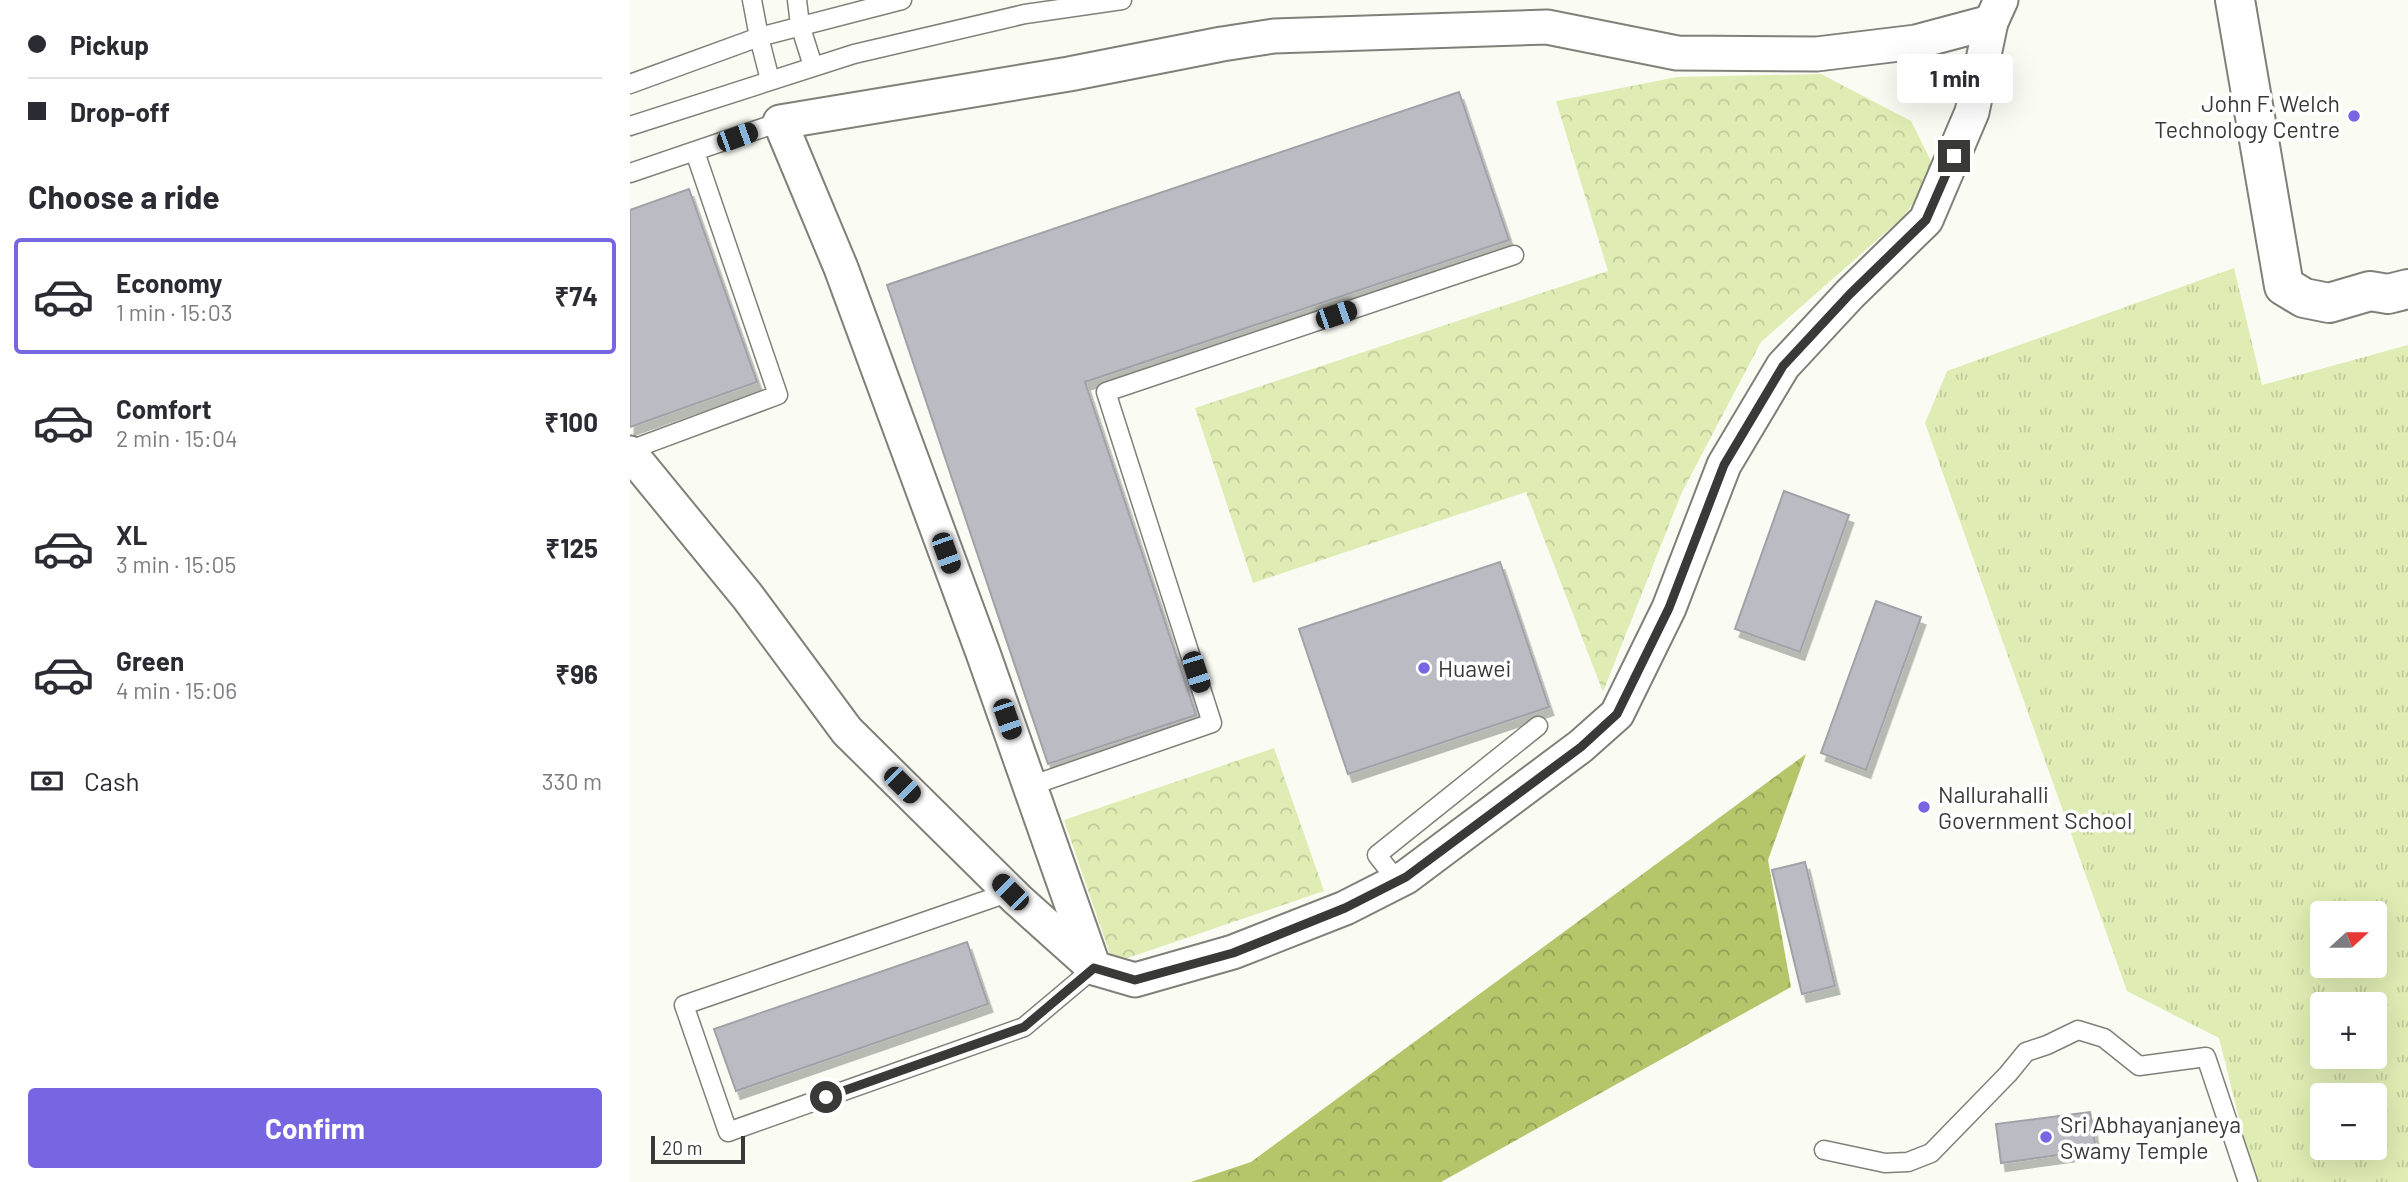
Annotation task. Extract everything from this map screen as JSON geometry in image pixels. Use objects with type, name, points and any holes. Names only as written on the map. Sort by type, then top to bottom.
[{"type":"street","points":[[2235,0],[2284,286],[2304,298],[2329,303],[2370,291],[2388,294],[2408,289]]},
{"type":"street","points":[[1094,968],[979,639],[841,268],[780,122],[1274,36],[1547,27],[1677,53],[1817,54],[1916,42],[1996,11]]},
{"type":"street","points":[[630,452],[748,597],[847,731],[1010,892],[1094,968],[1135,980],[1233,953],[1345,908],[1398,882],[1581,747],[1617,714],[1669,608],[1724,465],[1783,366],[1850,294],[1926,220],[1972,112],[1996,11]]},
{"type":"street","points":[[2370,291],[2383,279],[2408,272]]},
{"type":"lane","points":[[752,0],[770,80]]},
{"type":"lane","points":[[797,0],[800,25],[813,66]]},
{"type":"lane","points":[[630,84],[759,37],[902,0]]},
{"type":"lane","points":[[630,126],[854,54],[1025,14],[1122,0]]},
{"type":"lane","points":[[630,173],[780,122]]},
{"type":"lane","points":[[630,452],[778,395],[695,152]]},
{"type":"lane","points":[[1030,786],[1212,723],[1106,391],[1514,255]]},
{"type":"lane","points":[[1398,882],[1377,855],[1538,726]]},
{"type":"lane","points":[[1010,892],[684,1005],[728,1132],[1024,1027],[1094,968]]},
{"type":"lane","points":[[1824,1150],[1885,1163],[1908,1162],[1930,1153],[2008,1074],[2026,1052],[2078,1030],[2104,1038],[2139,1066],[2206,1057],[2248,1182]]},
{"type":"green space","points":[[1821,74],[1911,121],[1937,173],[1902,218],[1761,342],[1682,492],[1603,692],[1526,492],[1253,583],[1195,408],[1608,271],[1556,101],[1677,77]]},
{"type":"green space","points":[[2234,268],[2262,385],[2408,345],[2408,1182],[2255,1182],[2219,1038],[2127,991],[1925,423],[1947,371]]},
{"type":"green space","points":[[1274,748],[1324,891],[1113,963],[1064,820]]},
{"type":"green space","points":[[1806,754],[1768,860],[1791,987],[1441,1182],[1191,1182],[1251,1162]]},
{"type":"building","points":[[1459,92],[1509,240],[1085,382],[1196,715],[1048,764],[887,285]]},
{"type":"building","points":[[689,189],[757,382],[630,427],[630,210]]},
{"type":"building","points":[[1784,491],[1849,515],[1800,652],[1735,629]]},
{"type":"building","name":"Huawei","points":[[1500,562],[1549,707],[1348,774],[1299,629]]},
{"type":"building","points":[[1876,601],[1921,617],[1866,770],[1821,753]]},
{"type":"building","points":[[1805,862],[1835,986],[1802,994],[1772,870]]},
{"type":"building","points":[[967,942],[988,1004],[736,1091],[714,1029]]},
{"type":"building","name":"Sri Abhayanjaneya Swamy Temple","points":[[2090,1112],[2096,1150],[2001,1163],[1996,1124]]},
{"type":"place","name":"John F. Welch Technology Centre","points":[[2354,116]]},
{"type":"place","name":"Huawei","points":[[1424,668]]},
{"type":"place","name":"Nallurahalli Government School","points":[[1924,807]]},
{"type":"place","name":"Sri Abhayanjaneya Swamy Temple","points":[[2046,1137]]},
{"type":"route","points":[[826,1097],[1024,1027],[1094,968],[1135,980],[1233,953],[1345,908],[1406,877],[1581,747],[1617,714],[1669,608],[1724,465],[1783,366],[1850,294],[1926,220],[1954,156]]}]
